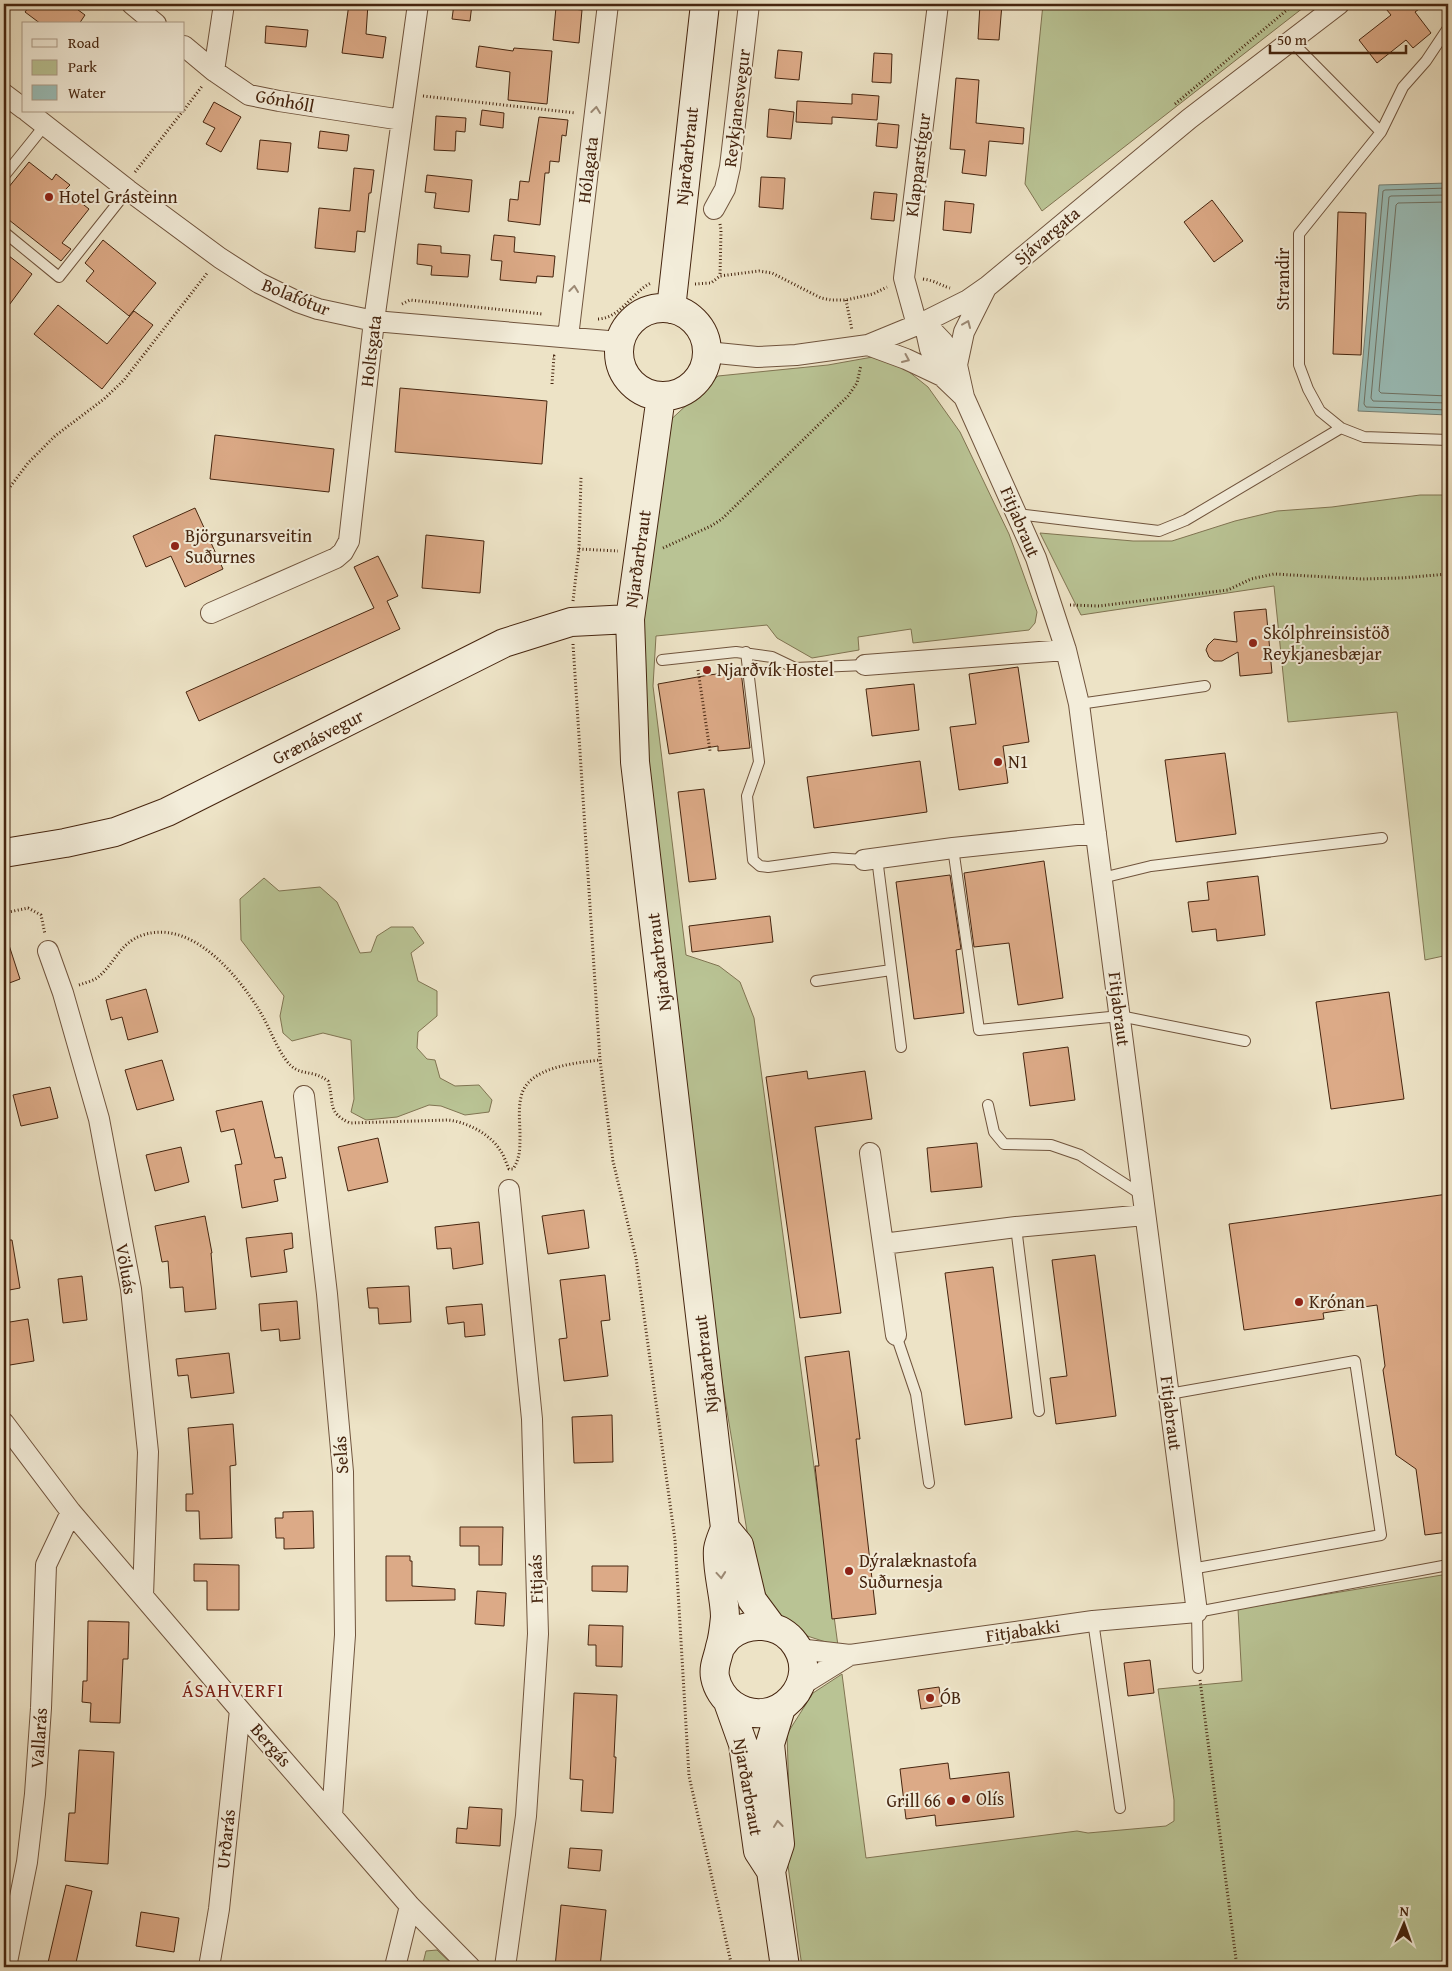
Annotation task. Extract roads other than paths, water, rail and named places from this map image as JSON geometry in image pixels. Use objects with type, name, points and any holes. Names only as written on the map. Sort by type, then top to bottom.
[{"type":"main road","name":"Njarðarbraut","points":[[672,296],[705,4]]},
{"type":"main road","points":[[672,296],[683,312],[697,324],[706,340],[707,352],[705,366],[698,378],[688,388],[675,394],[661,396],[648,393],[637,387],[628,378],[622,367],[620,342],[625,329],[634,319],[645,312],[658,308],[672,296]]},
{"type":"main road","name":"Njarðarbraut","points":[[661,396],[630,619],[635,762],[725,1528],[718,1550],[725,1618],[720,1648],[715,1662],[715,1676],[720,1690],[728,1702],[743,1744],[758,1850],[771,1871],[785,1967]]},
{"type":"main road","name":"Grænásvegur","points":[[4,853],[65,844],[115,832],[167,812],[504,644],[571,622],[630,619]]},
{"type":"main road","name":"Njarðarbraut","points":[[725,1528],[739,1545],[752,1600],[772,1627],[791,1639],[798,1649]]},
{"type":"main road","points":[[720,1648],[730,1636],[742,1628],[757,1625],[772,1627]]},
{"type":"main road","points":[[798,1649],[802,1667],[800,1686]]},
{"type":"main road","name":"Njarðarbraut","points":[[728,1702],[740,1710],[754,1714],[768,1713],[781,1708],[792,1698],[800,1686]]},
{"type":"main road","name":"Njarðarbraut","points":[[771,1871],[780,1844],[770,1744],[781,1708]]},
{"type":"street","points":[[132,4],[154,22]]},
{"type":"street","points":[[214,71],[224,4]]},
{"type":"street","name":"Holtsgata","points":[[211,613],[336,558],[343,552],[349,541],[375,311],[418,4]]},
{"type":"street","name":"Hólagata","points":[[568,337],[608,4]]},
{"type":"street","name":"Reykjanesvegur","points":[[714,208],[725,189],[730,167],[749,4]]},
{"type":"street","name":"Klapparstígur","points":[[920,324],[904,278],[938,4]]},
{"type":"street","name":"Sjávargata","points":[[707,352],[757,357],[796,355],[862,346],[920,324],[968,300],[988,286],[1189,119],[1339,4]]},
{"type":"street","name":"Gónhóll","points":[[185,47],[214,71],[249,95],[402,120]]},
{"type":"street","name":"Bolafótur","points":[[4,94],[22,108]]},
{"type":"street","name":"Bolafótur","points":[[28,112],[131,183],[220,258],[259,283],[298,302],[338,314],[375,311],[568,337],[620,342]]},
{"type":"street","name":"Fitjabraut","points":[[950,371],[971,315],[988,286]]},
{"type":"street","name":"Fitjabraut","points":[[920,324],[942,342],[950,371],[964,397],[1036,558],[1066,650],[1079,704],[1197,1612]]},
{"type":"street","points":[[862,346],[950,371]]},
{"type":"street","points":[[865,665],[1066,650]]},
{"type":"street","points":[[870,859],[1096,833]]},
{"type":"street","name":"Völuás","points":[[48,951],[63,993],[99,1119],[130,1289],[148,1452],[142,1596]]},
{"type":"street","name":"Selás","points":[[304,1096],[327,1294],[343,1472],[344,1635],[332,1816]]},
{"type":"street","points":[[870,1153],[896,1336]]},
{"type":"street","name":"Fitjaás","points":[[506,1967],[526,1816],[538,1634],[532,1419],[509,1190]]},
{"type":"street","points":[[883,1244],[1016,1227],[1144,1205]]},
{"type":"street","name":"Bergás","points":[[4,1423],[71,1512],[142,1596],[410,1906],[470,1967]]},
{"type":"street","name":"Vallarás","points":[[6,1967],[28,1862],[35,1794],[41,1708],[46,1565],[71,1512]]},
{"type":"street","name":"Fitjabakki","points":[[798,1649],[850,1655],[1092,1621],[1197,1612]]},
{"type":"street","name":"Fitjabakki","points":[[800,1686],[850,1655]]},
{"type":"street","name":"Urðarás","points":[[209,1967],[219,1909],[240,1710]]},
{"type":"street","points":[[395,1967],[410,1906]]},
{"type":"lane","name":"Strandir","points":[[1448,28],[1426,61],[1403,87],[1381,132],[1299,234],[1299,365],[1308,389],[1320,411],[1341,428],[1364,437],[1448,440]]},
{"type":"lane","points":[[1291,41],[1381,132]]},
{"type":"lane","points":[[4,176],[45,125]]},
{"type":"lane","points":[[4,232],[59,277],[131,183]]},
{"type":"lane","points":[[1017,514],[1159,531],[1186,520],[1341,428]]},
{"type":"lane","points":[[662,660],[746,652],[772,657],[795,668],[865,665]]},
{"type":"lane","points":[[746,652],[759,762],[747,796],[753,860],[760,866],[768,867],[833,858],[870,859],[891,970],[900,1047]]},
{"type":"lane","points":[[1079,704],[1205,686]]},
{"type":"lane","points":[[1102,878],[1150,866],[1382,838]]},
{"type":"lane","points":[[954,848],[979,1030],[1120,1016],[1244,1041]]},
{"type":"lane","points":[[816,981],[891,970]]},
{"type":"lane","points":[[988,1105],[994,1132],[1004,1144],[1051,1145],[1080,1154],[1144,1205]]},
{"type":"lane","points":[[1016,1227],[1039,1411]]},
{"type":"lane","points":[[896,1336],[916,1394],[929,1483]]},
{"type":"lane","points":[[1169,1394],[1355,1361],[1382,1535],[1191,1569]]},
{"type":"lane","points":[[1198,1668],[1197,1612],[1448,1566]]},
{"type":"lane","points":[[1092,1621],[1120,1808]]},
{"type":"water","points":[[1448,183],[1448,415],[1358,411],[1379,185]]},
{"type":"place","name":"Hotel Grásteinn","points":[[49,197]]},
{"type":"place","name":"Björgunarsveitin Suðurnes","points":[[175,546]]},
{"type":"place","name":"Skólphreinsistöð Reykjanesbæjar","points":[[1253,643]]},
{"type":"place","name":"Njarðvík Hostel","points":[[707,670]]},
{"type":"place","name":"N1","points":[[998,762]]},
{"type":"place","name":"Krónan","points":[[1299,1302]]},
{"type":"place","name":"Dýralæknastofa Suðurnesja","points":[[849,1571]]},
{"type":"place","name":"ÓB","points":[[930,1698]]},
{"type":"place","name":"Olís","points":[[966,1799]]},
{"type":"place","name":"Grill 66","points":[[951,1801]]},
{"type":"district","name":"ÁSAHVERFI","points":[[233,1690]]}]
